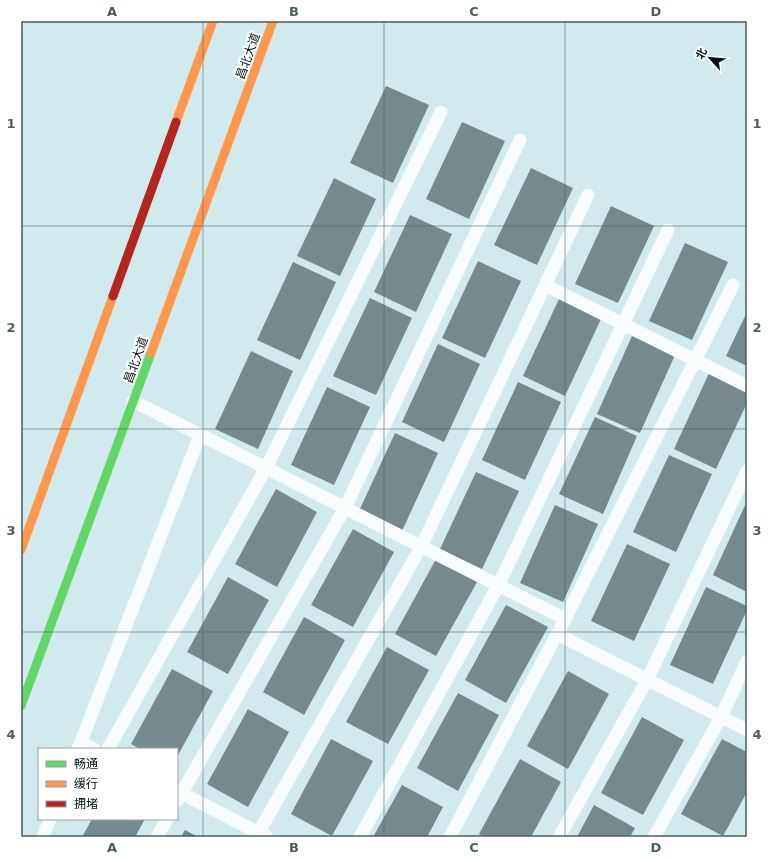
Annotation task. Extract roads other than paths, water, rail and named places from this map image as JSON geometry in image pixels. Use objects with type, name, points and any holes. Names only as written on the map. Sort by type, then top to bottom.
[{"type":"street","points":[[21,550],[213,21]]},
{"type":"street","name":"昌北大道","points":[[21,706],[273,21]]},
{"type":"lane","points":[[109,748],[266,468],[440,112]]},
{"type":"lane","points":[[520,140],[345,508],[178,795],[261,836],[421,547],[588,195]]},
{"type":"lane","points":[[360,837],[498,586],[668,230]]},
{"type":"lane","points":[[545,285],[747,386]]},
{"type":"lane","points":[[450,837],[565,619],[733,285]]},
{"type":"lane","points":[[133,401],[565,619]]},
{"type":"lane","points":[[80,746],[200,435]]},
{"type":"lane","points":[[559,837],[647,680],[747,471]]},
{"type":"lane","points":[[557,634],[747,730]]},
{"type":"lane","points":[[654,837],[721,717],[747,661]]},
{"type":"lane","points":[[43,837],[50,820]]},
{"type":"lane","points":[[157,837],[166,820]]}]
